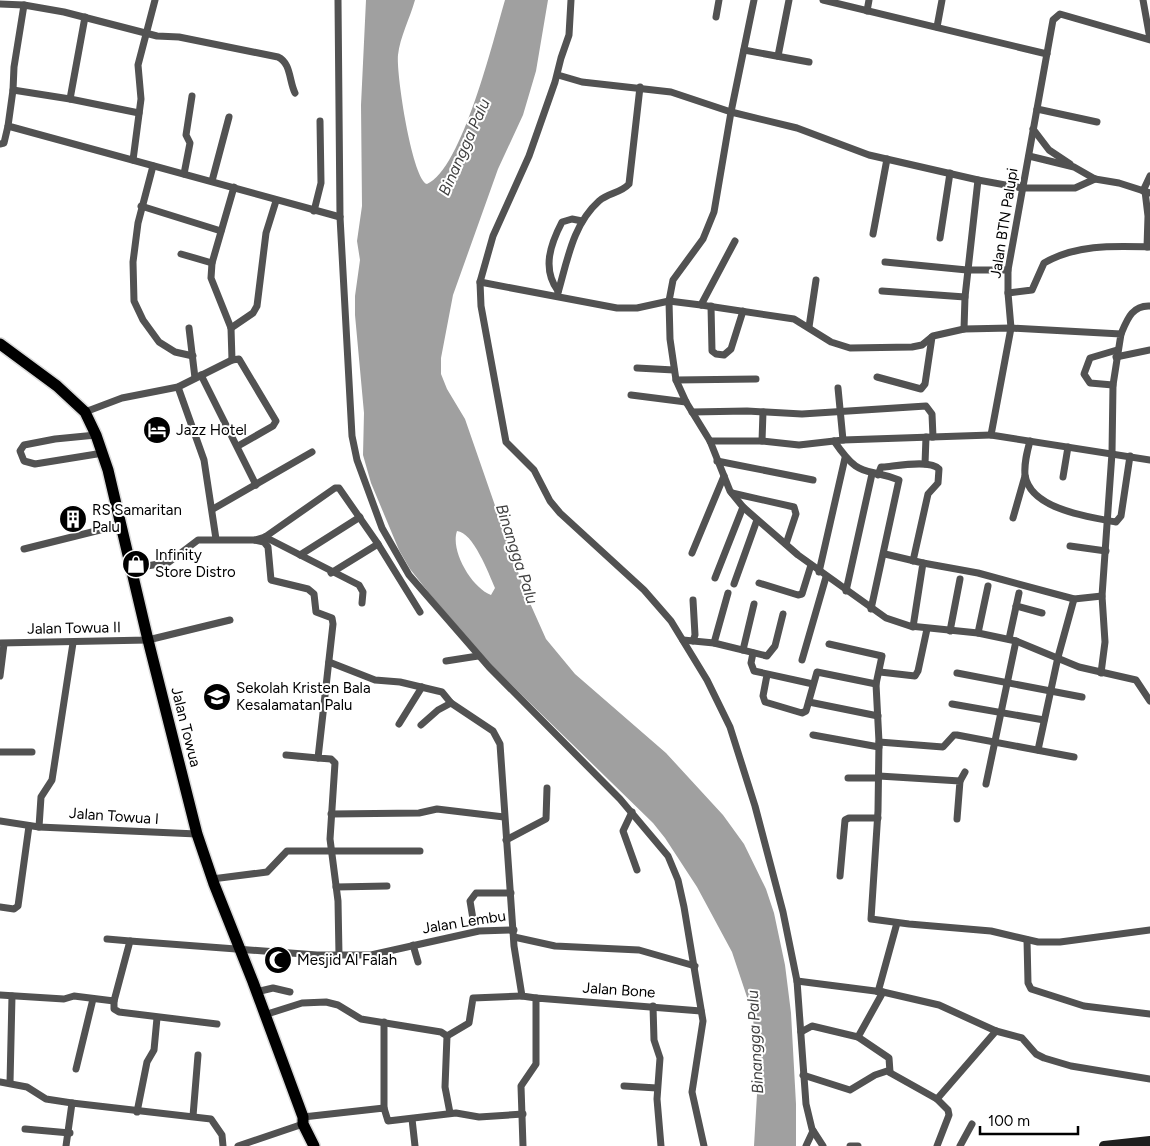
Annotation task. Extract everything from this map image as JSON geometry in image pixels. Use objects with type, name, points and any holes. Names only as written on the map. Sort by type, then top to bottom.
[{"type":"main road","name":"Jalan Towua","points":[[0,344],[57,386],[85,412],[103,453],[197,834],[238,949],[314,1146]]},
{"type":"main road","points":[[1104,1146],[1150,1141]]},
{"type":"street","points":[[133,160],[141,88],[138,65],[154,0]]},
{"type":"street","points":[[338,0],[340,217],[352,436],[356,460],[382,528],[399,561],[426,596],[478,656],[632,812],[662,848],[675,871],[695,966],[701,1011],[703,1030],[692,1092],[704,1146]]},
{"type":"street","points":[[571,0],[570,35],[560,58],[558,75],[529,156],[493,236],[480,282],[481,306],[506,442],[534,470],[550,501],[560,513],[655,601],[671,620],[722,709],[741,759],[783,912],[797,981],[806,1104],[813,1131],[823,1146]]},
{"type":"street","points":[[716,16],[719,0]]},
{"type":"street","points":[[754,0],[731,112],[721,178],[709,228],[676,273],[669,301],[676,380],[686,402],[710,441],[732,494],[757,520],[810,565],[886,618],[913,627],[978,633],[1013,640],[1079,667],[1136,680],[1150,701]]},
{"type":"street","points":[[778,56],[789,0]]},
{"type":"street","points":[[823,0],[1047,54]]},
{"type":"street","points":[[867,11],[869,0]]},
{"type":"street","points":[[937,27],[942,0]]},
{"type":"street","points":[[1143,0],[1150,40]]},
{"type":"street","points":[[0,4],[24,5],[85,17],[146,33],[179,37],[278,57],[283,60],[289,72],[295,93]]},
{"type":"street","points":[[0,146],[4,143],[8,126],[13,90],[13,72],[24,5]]},
{"type":"street","name":"Jalan BTN Palupi","points":[[992,434],[1012,328],[1008,293],[1008,270],[1053,20],[1060,14],[1150,40]]},
{"type":"street","points":[[70,99],[85,17]]},
{"type":"street","points":[[744,50],[809,62]]},
{"type":"street","points":[[558,75],[582,82],[640,87],[671,92],[731,112],[797,128],[887,159],[978,180],[1022,188],[1076,188],[1094,180]]},
{"type":"street","points":[[557,294],[576,231],[582,221],[601,200],[624,189],[629,184],[640,87]]},
{"type":"street","points":[[13,90],[139,113]]},
{"type":"street","points":[[184,174],[190,143],[186,135],[192,96]]},
{"type":"street","points":[[1037,109],[1097,122]]},
{"type":"street","points":[[212,182],[229,117]]},
{"type":"street","points":[[314,211],[321,183],[320,121]]},
{"type":"street","points":[[8,126],[340,217]]},
{"type":"street","points":[[1033,129],[1049,150],[1094,180],[1119,183],[1146,192]]},
{"type":"street","points":[[1029,155],[1049,150]]},
{"type":"street","points":[[1029,155],[1074,167]]},
{"type":"street","points":[[873,234],[887,159]]},
{"type":"street","points":[[153,166],[142,206],[134,262],[133,294],[141,316],[159,342],[175,352],[192,356]]},
{"type":"street","points":[[940,238],[950,174]]},
{"type":"street","points":[[1008,293],[1032,290],[1044,263],[1073,252],[1101,246],[1149,247],[1146,192],[1150,176]]},
{"type":"street","points":[[964,329],[965,296],[978,180]]},
{"type":"street","points":[[232,360],[231,328],[212,281],[212,263],[234,187]]},
{"type":"street","points":[[231,328],[253,312],[257,306],[266,233],[276,201]]},
{"type":"street","points":[[142,206],[221,231]]},
{"type":"street","points":[[557,294],[550,276],[552,243],[562,222],[572,219],[582,221]]},
{"type":"street","points":[[701,305],[735,242]]},
{"type":"street","points":[[181,254],[212,263]]},
{"type":"street","points":[[886,262],[968,270],[1008,270]]},
{"type":"street","points":[[809,327],[816,280]]},
{"type":"street","points":[[480,282],[629,308],[669,301],[787,318],[809,327],[831,342],[850,348],[912,347],[922,345],[932,336],[964,329],[1012,328],[1121,334]]},
{"type":"street","points":[[882,291],[965,296]]},
{"type":"street","points":[[711,306],[712,351],[716,354],[724,355],[731,350],[743,311]]},
{"type":"street","points":[[1101,672],[1105,642],[1102,596],[1112,453],[1113,385],[1117,353],[1121,334],[1130,314],[1138,307],[1150,306]]},
{"type":"street","points":[[189,328],[192,356],[198,377],[238,446],[256,485]]},
{"type":"street","points":[[877,377],[921,389],[924,384],[932,336]]},
{"type":"street","points":[[1113,385],[1090,382],[1084,374],[1090,358],[1150,350]]},
{"type":"street","points":[[85,412],[122,398],[178,386],[232,360],[239,359],[276,421],[274,426],[238,446]]},
{"type":"street","points":[[637,368],[674,370]]},
{"type":"street","points":[[676,380],[756,379]]},
{"type":"street","points":[[178,386],[204,460],[213,509],[216,539]]},
{"type":"street","points":[[838,388],[842,440]]},
{"type":"street","points":[[631,395],[686,402]]},
{"type":"street","points":[[692,412],[802,414],[840,410],[928,407],[932,414],[925,464]]},
{"type":"street","points":[[762,441],[763,412]]},
{"type":"street","points":[[710,441],[762,441],[799,445],[842,440],[992,434],[1150,460]]},
{"type":"street","points":[[96,436],[43,441],[24,445],[20,451],[24,461],[35,464],[103,453]]},
{"type":"street","points":[[1013,518],[1025,475],[1030,441]]},
{"type":"street","points":[[834,442],[845,458],[858,470],[894,478],[899,480],[900,483],[871,609]]},
{"type":"street","points":[[1063,477],[1068,447]]},
{"type":"street","points":[[213,509],[312,452]]},
{"type":"street","points":[[1025,475],[1035,495],[1045,502],[1107,520],[1119,521],[1122,516],[1130,456]]},
{"type":"street","points":[[819,572],[845,458]]},
{"type":"street","points":[[717,461],[813,480]]},
{"type":"street","points":[[846,591],[875,475],[883,467],[925,464],[938,467],[938,483],[928,494],[913,561]]},
{"type":"street","points":[[692,553],[724,476]]},
{"type":"street","points":[[254,540],[265,537],[336,488],[343,491],[420,612]]},
{"type":"street","points":[[732,494],[794,507],[796,514],[786,544]]},
{"type":"street","points":[[715,578],[743,506]]},
{"type":"street","points":[[300,554],[360,517]]},
{"type":"street","points":[[734,584],[757,520]]},
{"type":"street","points":[[24,549],[120,525]]},
{"type":"street","points":[[265,537],[361,587],[363,592],[362,602]]},
{"type":"street","points":[[131,569],[169,562],[198,540],[254,540],[264,542],[268,547],[271,580],[308,589],[314,594],[316,612],[332,618],[333,624],[318,758]]},
{"type":"street","points":[[331,573],[378,544]]},
{"type":"street","points":[[1070,546],[1106,551]]},
{"type":"street","points":[[885,554],[978,573],[1074,599],[1102,596]]},
{"type":"street","points":[[913,627],[923,563]]},
{"type":"street","points":[[760,583],[798,595],[802,594],[810,565]]},
{"type":"street","points":[[802,660],[826,577]]},
{"type":"street","points":[[950,631],[960,579]]},
{"type":"street","points":[[978,633],[988,586]]},
{"type":"street","points":[[986,784],[1006,682],[1019,592]]},
{"type":"street","points":[[714,643],[728,593]]},
{"type":"street","points":[[1038,750],[1050,690],[1074,599]]},
{"type":"street","points":[[693,600],[695,635],[693,640]]},
{"type":"street","points":[[742,650],[754,604]]},
{"type":"street","points":[[1016,606],[1042,613]]},
{"type":"street","points":[[683,640],[714,643],[767,656],[773,652],[783,614]]},
{"type":"street","name":"Jalan Towua II","points":[[2,644],[148,640],[230,620]]},
{"type":"street","points":[[880,672],[915,676],[918,671],[927,629]]},
{"type":"street","points":[[39,827],[41,797],[52,780],[73,643]]},
{"type":"street","points":[[0,676],[2,644]]},
{"type":"street","points":[[829,644],[880,654],[882,658],[876,684],[879,744],[878,818],[871,919],[991,931],[1028,940],[1060,942],[1150,930]]},
{"type":"street","points":[[753,653],[751,668],[767,675],[813,684]]},
{"type":"street","points":[[446,661],[478,656]]},
{"type":"street","name":"Jalan Lembu","points":[[329,662],[375,680],[392,680],[442,692],[451,703],[488,728],[499,739],[514,933]]},
{"type":"street","points":[[767,675],[762,696],[765,702],[802,713],[806,711],[817,672],[876,684]]},
{"type":"street","points":[[957,673],[1082,697]]},
{"type":"street","points":[[399,724],[422,687]]},
{"type":"street","points":[[809,702],[878,716]]},
{"type":"street","points":[[421,725],[438,710],[451,703]]},
{"type":"street","points":[[952,704],[1044,720]]},
{"type":"street","points":[[813,735],[879,744],[942,747],[954,735],[1074,757]]},
{"type":"street","points":[[0,752],[32,752]]},
{"type":"street","points":[[286,755],[331,760],[335,764],[330,850],[336,887],[339,955]]},
{"type":"street","points":[[957,819],[960,782],[965,772]]},
{"type":"street","points":[[848,778],[878,777],[960,782]]},
{"type":"street","points":[[506,840],[546,819],[547,788]]},
{"type":"street","points":[[331,814],[419,813],[437,809],[504,817]]},
{"type":"street","points":[[632,812],[623,830],[637,870]]},
{"type":"street","points":[[840,876],[845,820],[849,818],[878,818]]},
{"type":"street","name":"Jalan Towua I","points":[[0,822],[39,827],[197,834]]},
{"type":"street","points":[[0,907],[14,909],[18,906],[29,826]]},
{"type":"street","points":[[212,879],[267,872],[287,851],[420,851]]},
{"type":"street","points":[[336,887],[387,886]]},
{"type":"street","points":[[473,919],[470,901],[476,893],[511,894]]},
{"type":"street","points":[[858,1037],[880,992],[897,922]]},
{"type":"street","name":"Jalan Lembu","points":[[107,939],[339,955],[381,954],[413,944],[479,931],[514,933],[555,946],[639,950],[695,966]]},
{"type":"street","points":[[514,933],[522,996]]},
{"type":"street","points":[[1028,940],[1028,983],[1031,988],[1084,1006],[1150,1014]]},
{"type":"street","points":[[130,941],[114,1001],[116,1011],[157,1018],[217,1024]]},
{"type":"street","points":[[413,944],[418,962]]},
{"type":"street","points":[[797,981],[880,992],[939,1005],[996,1032],[1022,1038],[1036,1054],[1044,1058],[1071,1066],[1150,1079]]},
{"type":"street","points":[[256,992],[273,988],[290,992]]},
{"type":"street","points":[[1,994],[64,999],[74,996],[114,1001]]},
{"type":"street","points":[[10,1083],[12,996]]},
{"type":"street","name":"Jalan Bone","points":[[448,1036],[469,1023],[473,998],[522,996],[701,1011]]},
{"type":"street","points":[[76,1069],[93,998]]},
{"type":"street","points":[[523,1146],[521,1086],[534,1068],[536,1060],[536,998]]},
{"type":"street","points":[[264,1015],[302,1003],[326,1002],[338,1004],[357,1018],[437,1031],[448,1036],[445,1087],[450,1113]]},
{"type":"street","points":[[653,1006],[654,1040],[660,1058],[657,1088],[661,1146]]},
{"type":"street","points":[[137,1112],[147,1062],[154,1050],[157,1018]]},
{"type":"street","points":[[384,1022],[384,1108],[388,1121],[450,1113],[479,1117],[523,1114]]},
{"type":"street","points":[[801,1032],[812,1026],[858,1037],[890,1058],[890,1072]]},
{"type":"street","points":[[937,1099],[996,1032]]},
{"type":"street","points":[[193,1116],[198,1055]]},
{"type":"street","points":[[803,1075],[850,1090],[882,1071],[890,1072],[937,1099],[948,1110],[949,1115],[937,1146]]},
{"type":"street","points":[[0,1082],[27,1087],[46,1099],[137,1112],[210,1119],[222,1136],[223,1146]]},
{"type":"street","points":[[624,1086],[657,1088]]},
{"type":"street","points":[[66,1146],[70,1133],[72,1103]]},
{"type":"street","points":[[238,1146],[303,1121],[384,1108]]},
{"type":"street","points":[[412,1119],[415,1146]]},
{"type":"street","points":[[960,1146],[972,1124]]},
{"type":"street","points":[[25,1129],[70,1133]]},
{"type":"street","points":[[806,1146],[813,1131]]},
{"type":"street","points":[[850,1146],[858,1146]]},
{"type":"water","name":"Binangga Palu","points":[[366,0],[415,0],[401,41],[398,66],[402,102],[411,146],[421,178],[427,184],[440,174],[452,155],[464,129],[485,71],[505,0],[548,0],[536,71],[523,115],[498,169],[453,295],[441,358],[441,374],[447,389],[465,419],[525,592],[546,639],[575,674],[666,753],[723,815],[744,844],[766,889],[774,913],[785,965],[791,1013],[796,1104],[796,1146],[754,1146],[757,1094],[753,1015],[732,952],[697,887],[653,823],[488,662],[429,593],[410,569],[399,550],[371,483],[363,455],[364,413],[355,315],[355,296],[360,260],[357,241],[362,206],[361,105]],"holes":[[[457,531],[469,538],[489,573],[495,588],[491,595],[477,585],[464,568],[456,539]]]},
{"type":"place","name":"Jazz Hotel","points":[[157,430]]},
{"type":"place","name":"RS Samaritan Palu","points":[[73,519]]},
{"type":"place","name":"Infinity Store Distro","points":[[136,564]]},
{"type":"place","name":"Sekolah Kristen Bala Kesalamatan Palu","points":[[217,697]]},
{"type":"place","name":"Mesjid Al Falah","points":[[278,960]]}]
